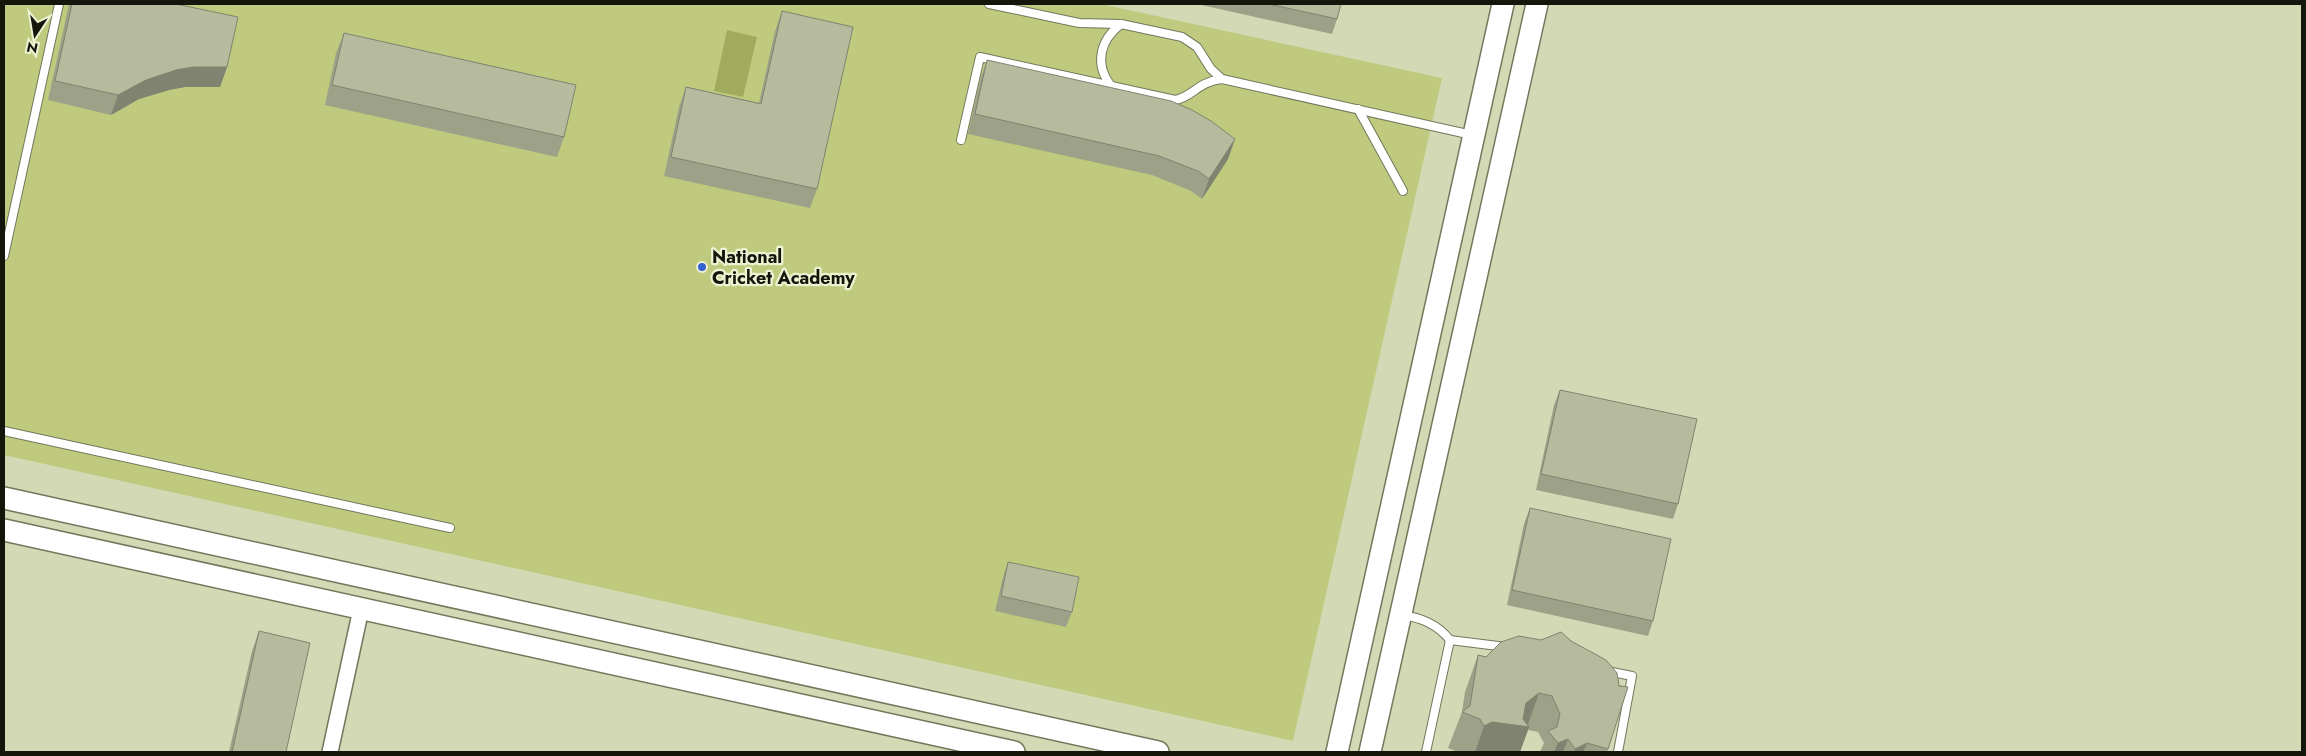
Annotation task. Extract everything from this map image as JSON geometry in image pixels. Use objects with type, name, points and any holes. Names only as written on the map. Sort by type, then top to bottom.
[{"type":"main road","points":[[1336,752],[1503,4]]},
{"type":"main road","points":[[1374,752],[1401,615],[1537,4]]},
{"type":"main road","points":[[4,498],[1158,752]]},
{"type":"main road","points":[[4,530],[1014,752]]},
{"type":"street","points":[[330,752],[361,609]]},
{"type":"lane","points":[[4,256],[59,4]]},
{"type":"lane","points":[[989,4],[1079,23],[1121,24],[1182,37],[1190,41],[1202,53],[1211,69],[1222,79]]},
{"type":"lane","points":[[1111,86],[1103,72],[1101,56],[1107,38],[1121,24]]},
{"type":"lane","points":[[961,140],[980,56],[1175,100],[1184,98],[1204,83],[1222,79],[1474,136]]},
{"type":"lane","points":[[1358,110],[1403,191]]},
{"type":"lane","points":[[4,431],[450,528]]},
{"type":"lane","points":[[1401,615],[1417,616],[1443,632],[1450,640],[1518,650]]},
{"type":"lane","points":[[1426,752],[1450,640]]},
{"type":"lane","points":[[1594,668],[1632,676],[1618,752]]},
{"type":"shaded area","points":[[4,4],[2302,4],[2302,752],[4,752]]},
{"type":"shaded area","name":"National Cricket Academy","points":[[4,4],[1101,4],[1442,78],[1293,741],[4,455]]},
{"type":"shaded area","points":[[727,30],[757,37],[743,97],[714,91]]},
{"type":"building","points":[[72,4],[176,4],[238,17],[227,67],[193,67],[176,70],[146,80],[118,95],[55,81]]},
{"type":"building","points":[[1269,4],[1341,4],[1337,19]]},
{"type":"building","points":[[782,11],[853,27],[817,189],[671,157],[686,87],[761,104]]},
{"type":"building","points":[[344,33],[576,85],[564,137],[332,85]]},
{"type":"building","points":[[987,60],[1171,101],[1211,121],[1235,139],[1209,179],[1198,171],[1159,156],[975,114]]},
{"type":"building","points":[[1560,390],[1697,419],[1678,504],[1541,474]]},
{"type":"building","points":[[1530,508],[1671,539],[1653,621],[1512,590]]},
{"type":"building","points":[[1008,562],[1079,577],[1072,612],[1001,596]]},
{"type":"building","points":[[259,631],[310,643],[286,752],[232,752]]},
{"type":"building","points":[[1561,632],[1571,641],[1606,660],[1617,673],[1619,686],[1628,687],[1608,749],[1587,743],[1575,749],[1568,739],[1558,743],[1548,731],[1557,727],[1560,714],[1552,696],[1539,693],[1526,703],[1523,719],[1529,727],[1492,722],[1484,726],[1480,719],[1462,712],[1470,706],[1478,655],[1486,657],[1501,642],[1519,636],[1541,640]]},
{"type":"place","name":"National Cricket Academy","points":[[702,267]]}]
